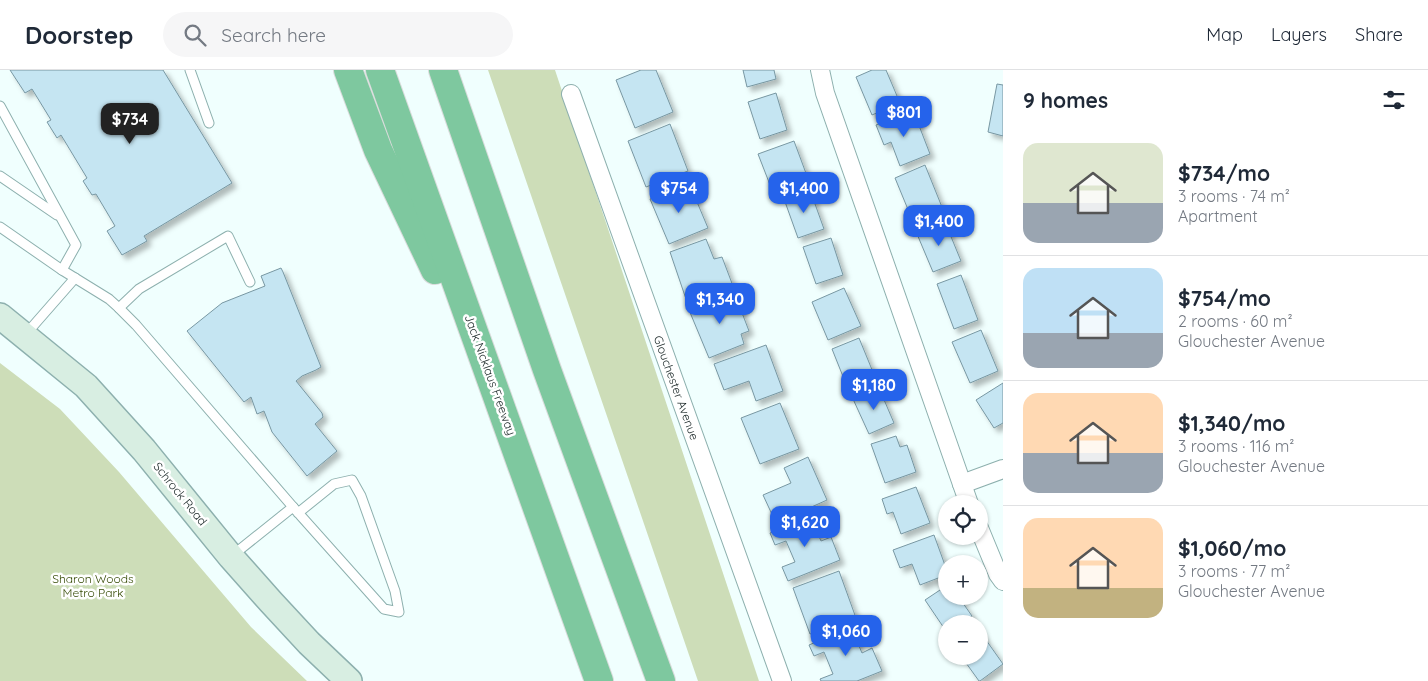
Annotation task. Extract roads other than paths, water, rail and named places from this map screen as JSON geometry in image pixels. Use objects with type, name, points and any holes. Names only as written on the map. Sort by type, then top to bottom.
[{"type":"highway","points":[[348,70],[378,150],[503,414]]},
{"type":"highway","name":"Jack Nicklaus Freeway","points":[[380,70],[600,681]]},
{"type":"highway","points":[[444,70],[508,260],[660,681]]},
{"type":"highway","points":[[454,70],[508,260]]},
{"type":"main road","name":"Schrock Road","points":[[0,316],[86,386],[144,450],[231,557],[303,636],[349,681]]},
{"type":"street","points":[[820,70],[825,93],[966,495]]},
{"type":"street","name":"Glouchester Avenue","points":[[571,94],[782,681]]},
{"type":"street","points":[[962,484],[1003,469]]},
{"type":"street","points":[[986,545],[998,574],[1003,581]]},
{"type":"lane","points":[[190,70],[209,123]]},
{"type":"lane","points":[[0,106],[76,245],[62,270]]},
{"type":"lane","points":[[0,176],[60,217]]},
{"type":"lane","points":[[0,226],[62,270],[109,299],[119,308],[296,510],[384,609],[399,612],[389,574],[361,496],[352,480],[334,484],[296,510],[253,538],[231,557]]},
{"type":"lane","points":[[119,308],[138,289],[228,236],[250,282]]},
{"type":"lane","points":[[24,336],[75,278]]},
{"type":"park label","name":"Sharon Woods Metro Park","points":[[93,586]]}]
